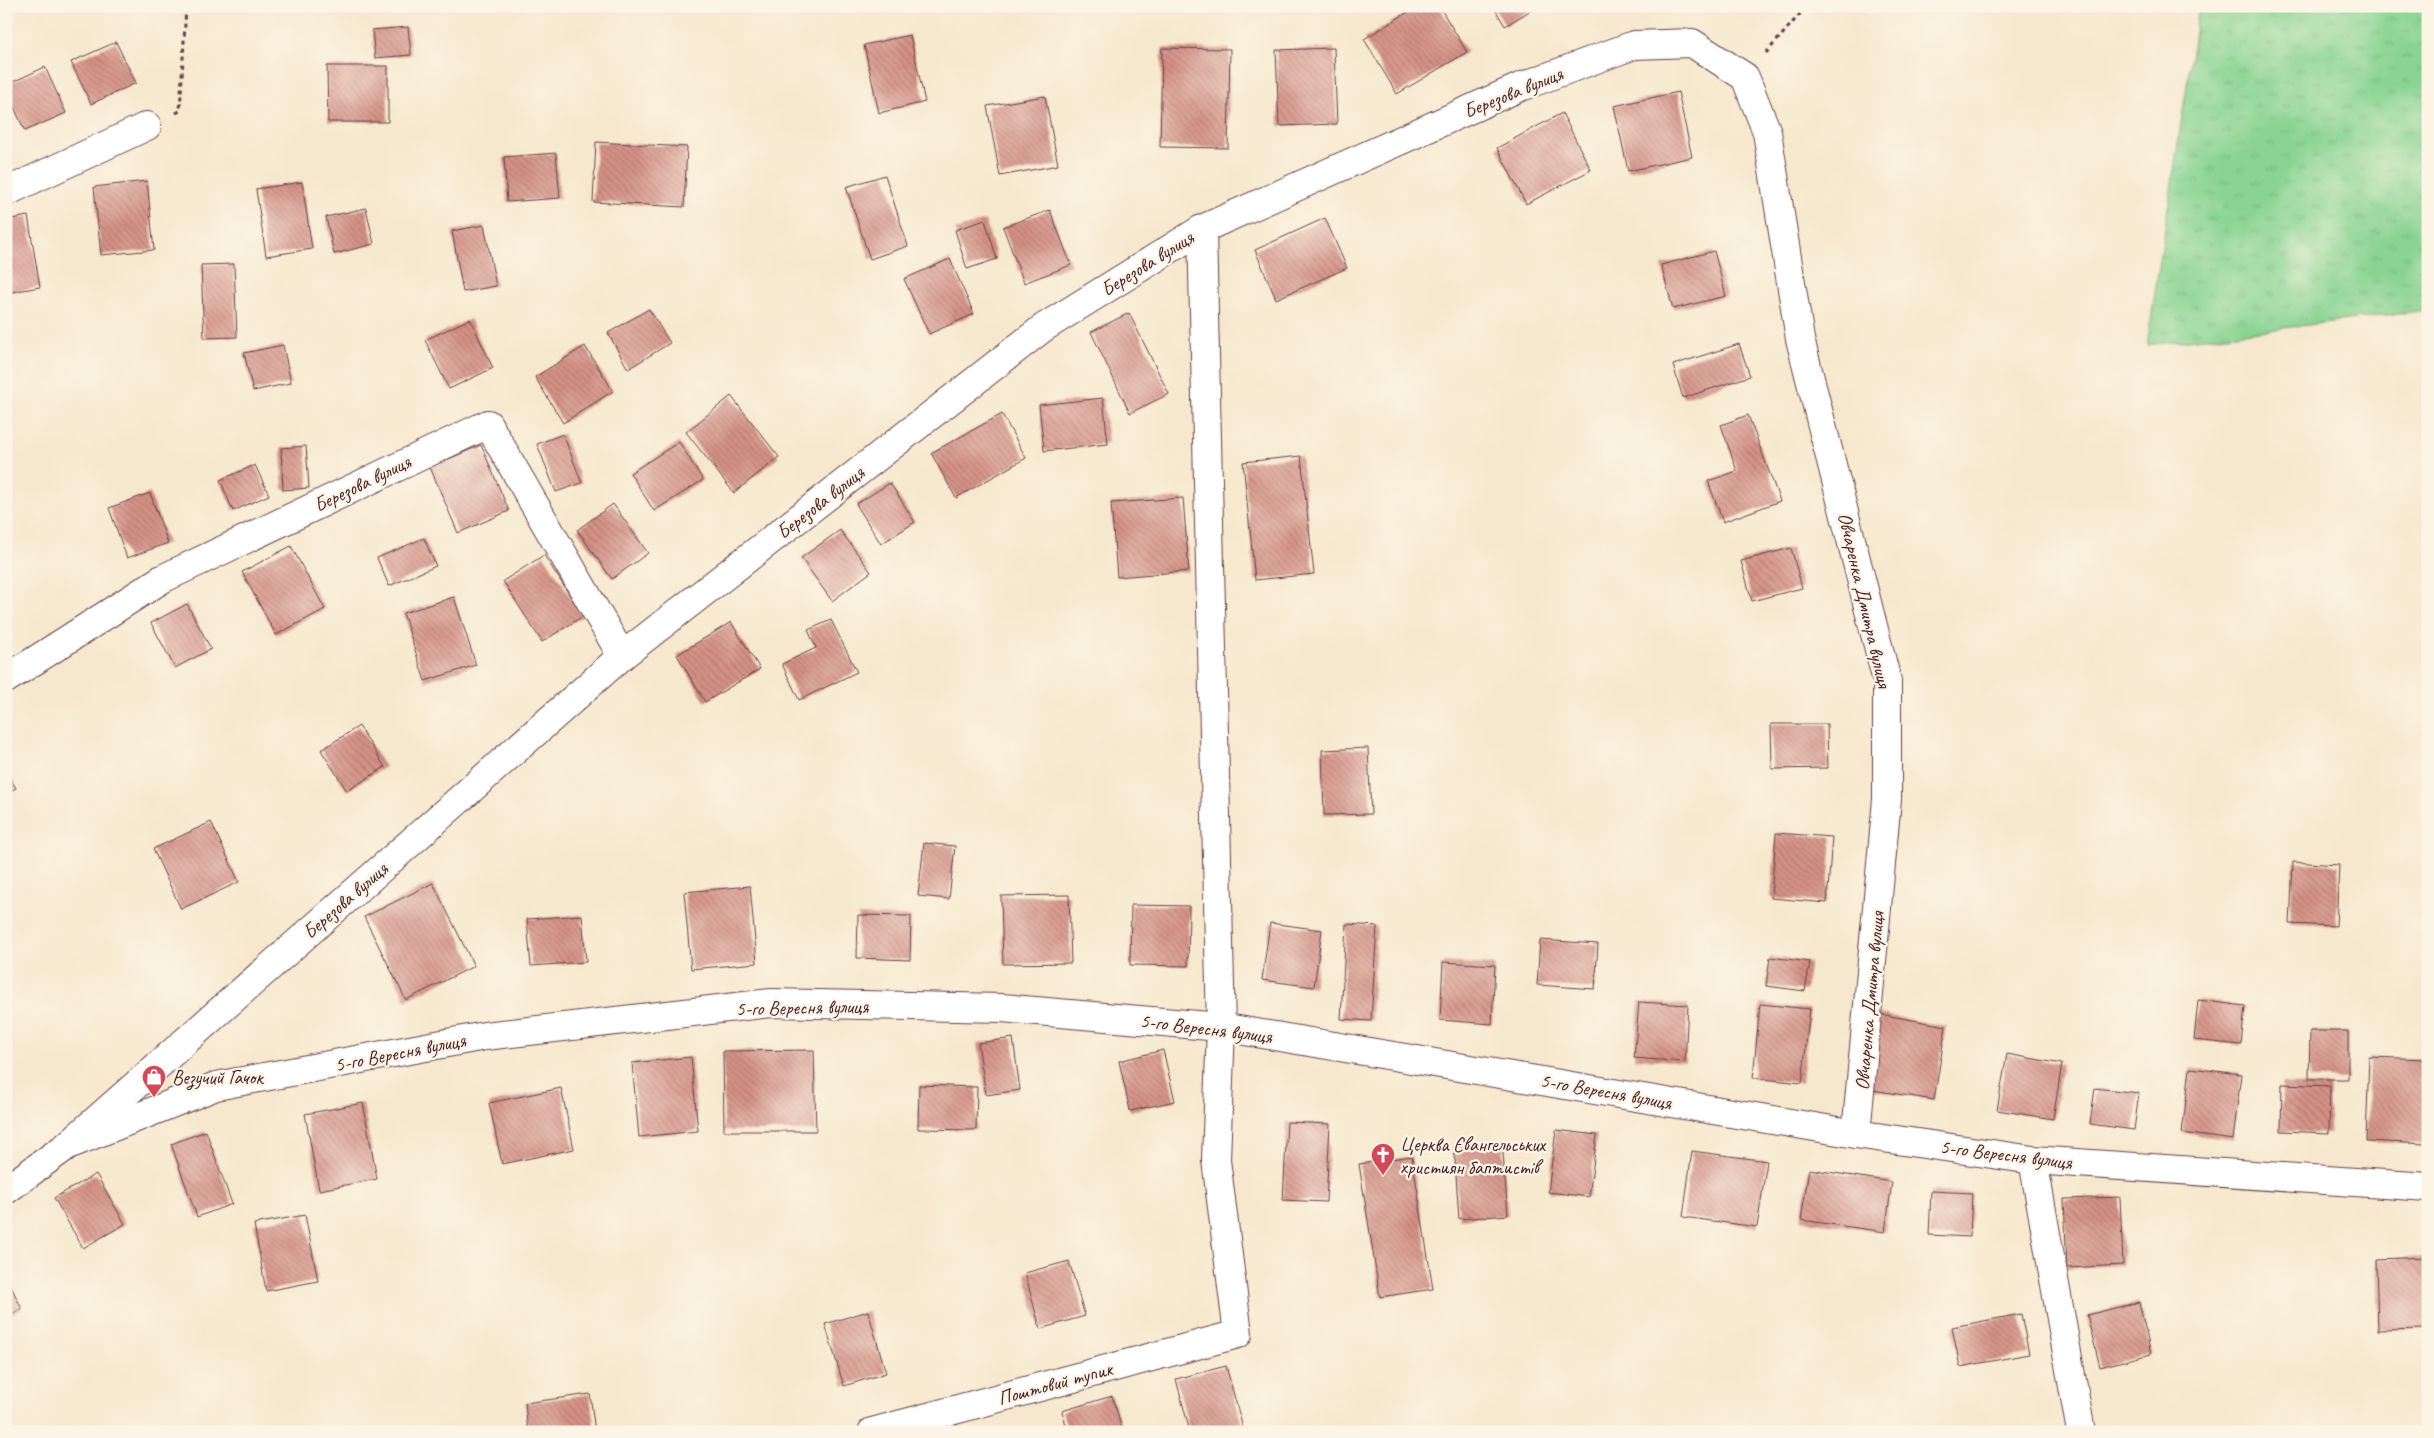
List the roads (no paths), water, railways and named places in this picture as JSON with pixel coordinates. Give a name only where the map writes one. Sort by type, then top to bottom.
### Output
[{"type":"street","name":"Березова вулиця","points":[[68,1144],[622,656],[1043,328],[1202,229],[1520,87],[1634,45],[1692,43],[1745,77]]},
{"type":"street","name":"Овчаренка Дмитра вулиця","points":[[1745,77],[1767,132],[1800,339],[1887,681],[1887,799],[1856,1134]]},
{"type":"street","points":[[6,192],[147,126]]},
{"type":"street","points":[[1202,229],[1221,1027]]},
{"type":"street","name":"Березова вулиця","points":[[6,679],[162,579],[488,424],[622,656]]},
{"type":"street","name":"5-го Вересня вулиця","points":[[6,1190],[68,1144],[216,1086],[485,1036],[772,1003],[1002,1008],[1221,1027],[1856,1134],[2033,1160],[2428,1187]]},
{"type":"street","name":"Поштовий тупик","points":[[872,1432],[1238,1334],[1216,1160],[1221,1027]]},
{"type":"street","points":[[2033,1160],[2081,1432]]},
{"type":"place","name":"Везучий Гачок","points":[[154,1098]]},
{"type":"place","name":"Церква Євангельських християн баптистів","points":[[1383,1176]]}]
